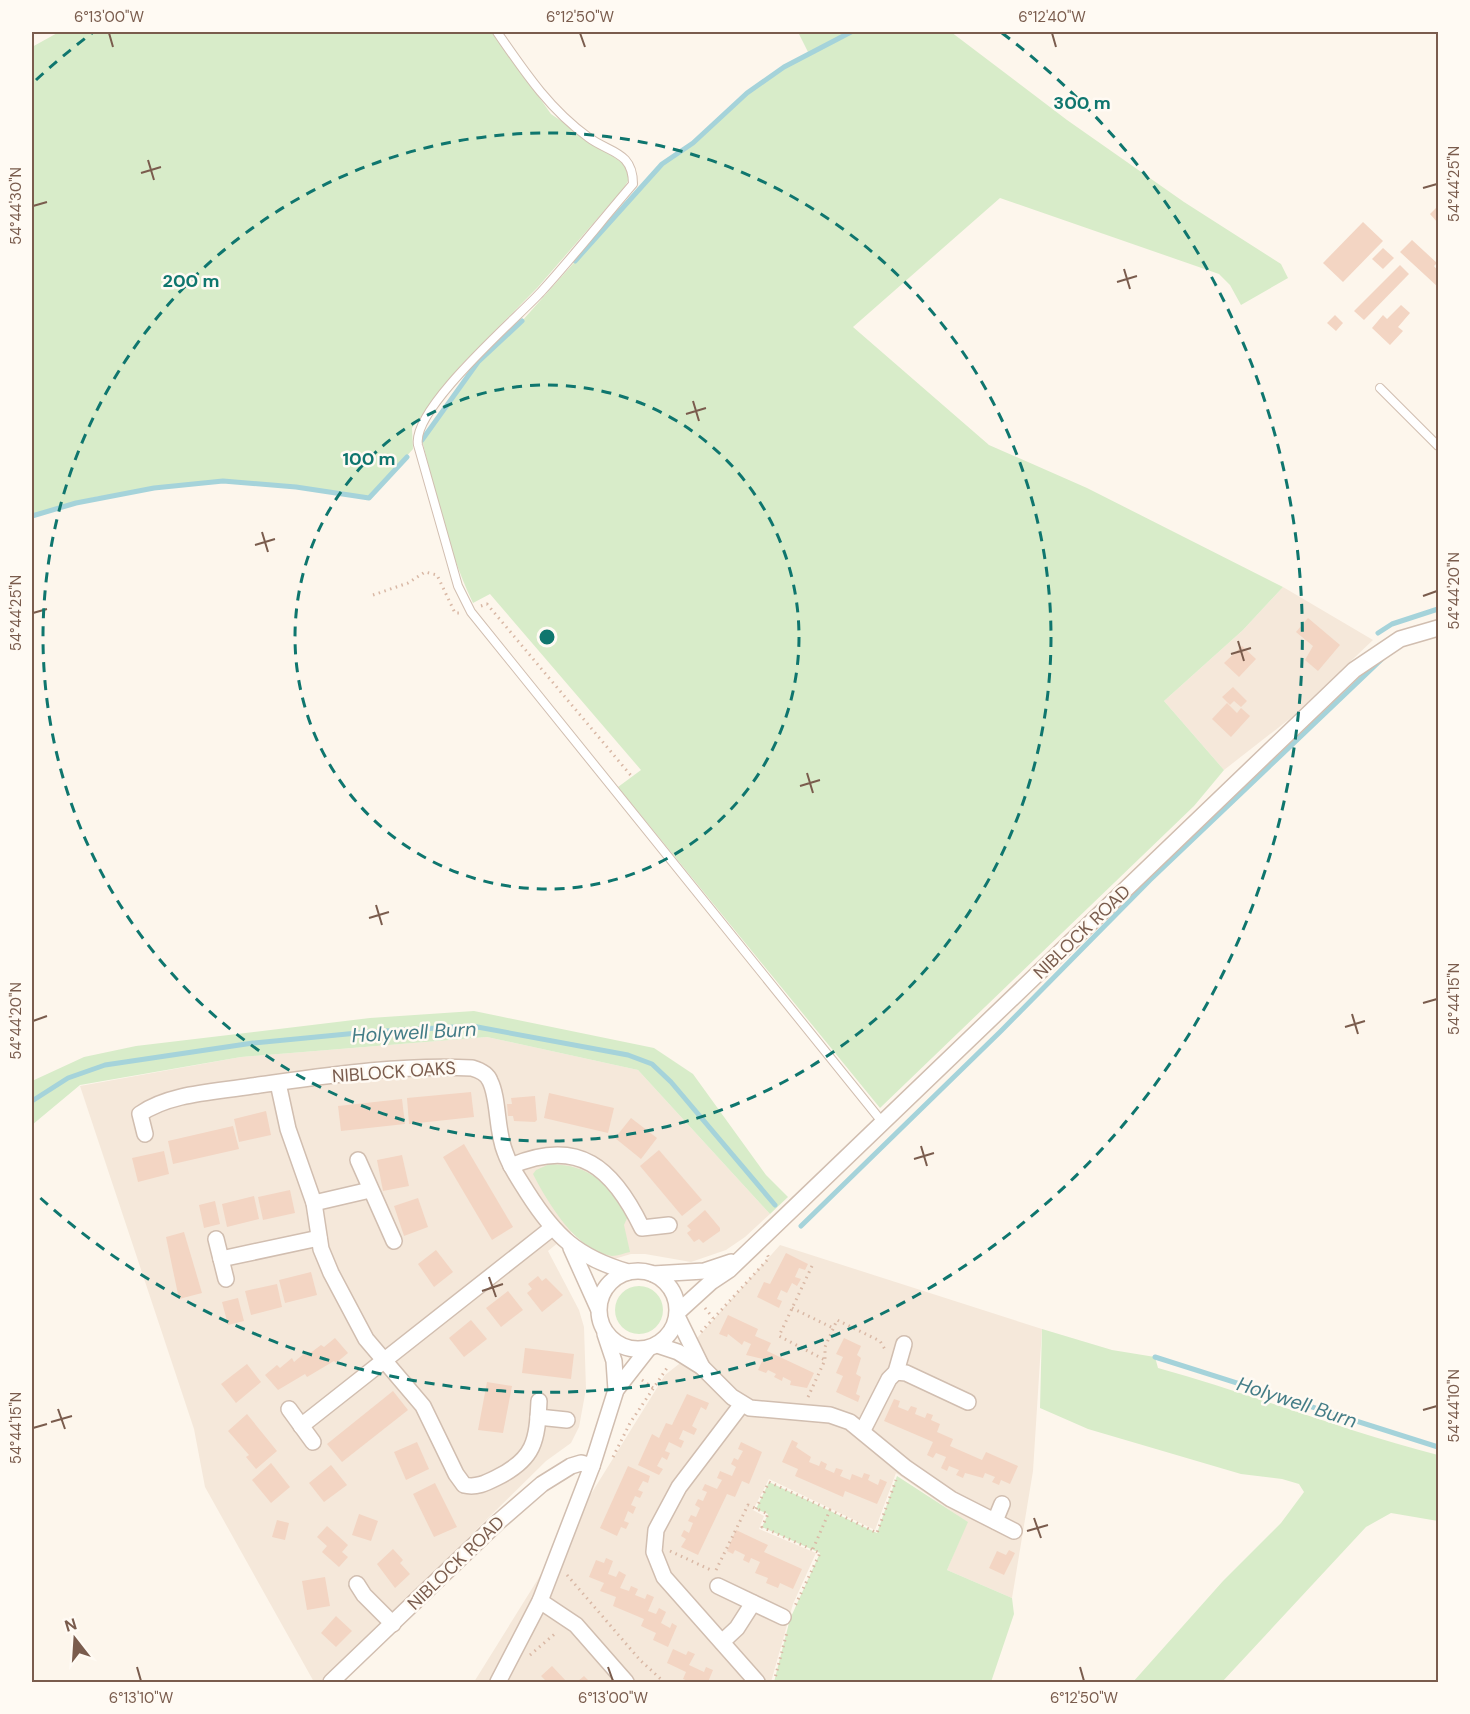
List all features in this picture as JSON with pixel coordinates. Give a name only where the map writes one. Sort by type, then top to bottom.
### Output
[{"type":"street","name":"NIBLOCK ROAD","points":[[677,1314],[760,1241],[1354,670],[1400,639],[1438,628]]},
{"type":"street","name":"NIBLOCK OAKS","points":[[145,1134],[140,1114],[152,1107],[205,1093],[371,1071],[472,1068],[480,1071],[490,1080],[500,1139],[511,1166],[552,1228],[571,1248],[604,1265],[628,1272]]},
{"type":"street","points":[[278,1083],[288,1129],[314,1203],[319,1238],[331,1274],[355,1320],[384,1360],[423,1406],[456,1474],[464,1485],[477,1486],[488,1482],[525,1460],[534,1443],[540,1401]]},
{"type":"street","points":[[511,1166],[550,1154],[581,1158],[614,1180],[642,1228],[669,1225]]},
{"type":"street","points":[[358,1160],[394,1241]]},
{"type":"street","points":[[314,1203],[370,1190]]},
{"type":"street","points":[[301,1426],[552,1228]]},
{"type":"street","points":[[221,1259],[319,1238]]},
{"type":"street","points":[[216,1239],[226,1279]]},
{"type":"street","name":"NIBLOCK OAKS","points":[[571,1248],[598,1308]]},
{"type":"street","name":"NIBLOCK ROAD","points":[[653,1274],[704,1271],[740,1260]]},
{"type":"street","points":[[498,1683],[540,1601],[592,1466],[616,1390],[614,1362],[598,1308],[607,1285],[628,1272],[653,1274],[664,1280],[672,1290],[677,1314],[702,1367]]},
{"type":"street","points":[[616,1390],[653,1347],[672,1331],[677,1314]]},
{"type":"street","points":[[605,1332],[613,1341],[624,1347],[653,1347],[678,1352],[702,1367],[742,1404],[759,1410],[830,1415],[863,1430],[901,1464],[951,1499],[1014,1530]]},
{"type":"street","points":[[863,1430],[889,1379],[896,1372],[904,1344]]},
{"type":"street","points":[[896,1372],[906,1372],[968,1402]]},
{"type":"street","points":[[742,1404],[678,1487],[653,1543],[656,1561],[664,1577],[757,1683]]},
{"type":"street","points":[[289,1409],[313,1442]]},
{"type":"street","points":[[538,1417],[567,1420]]},
{"type":"street","name":"NIBLOCK ROAD","points":[[331,1683],[497,1523],[542,1484],[571,1466],[581,1463],[592,1466]]},
{"type":"street","points":[[995,1521],[1002,1504]]},
{"type":"street","points":[[717,1579],[753,1603],[788,1619]]},
{"type":"street","points":[[357,1584],[364,1595],[393,1624]]},
{"type":"street","points":[[540,1601],[570,1620],[626,1683]]},
{"type":"street","points":[[722,1642],[737,1628],[753,1603]]},
{"type":"lane","points":[[497,32],[531,81],[561,116],[591,139],[622,155],[633,174],[633,184],[541,292],[471,359],[417,430],[418,445],[458,586],[471,612],[883,1123]]},
{"type":"lane","points":[[1380,388],[1438,446]]},
{"type":"path","points":[[373,595],[408,583],[425,572],[437,575],[455,614],[471,612],[487,604],[633,778]]},
{"type":"path","points":[[689,1339],[700,1333],[769,1258],[760,1241]]},
{"type":"path","points":[[812,1266],[779,1336],[825,1360]]},
{"type":"path","points":[[792,1308],[833,1328]]},
{"type":"path","points":[[805,1413],[807,1399],[825,1360],[825,1347],[837,1320],[880,1341],[896,1372]]},
{"type":"path","points":[[611,1461],[630,1424],[678,1352]]},
{"type":"path","points":[[756,1509],[769,1482],[877,1533],[901,1464]]},
{"type":"path","points":[[653,1543],[717,1579],[748,1505],[768,1514],[762,1527],[820,1553],[788,1619],[774,1683]]},
{"type":"path","points":[[813,1549],[830,1510]]},
{"type":"path","points":[[563,1584],[570,1565]]},
{"type":"path","points":[[567,1575],[640,1660],[664,1683]]},
{"type":"path","points":[[528,1658],[570,1620]]},
{"type":"shaded area","points":[[1283,587],[1373,640],[1292,717],[1224,770],[1164,701],[1243,630]]},
{"type":"shaded area","points":[[487,1037],[638,1070],[770,1214],[745,1237],[726,1250],[691,1262],[645,1254],[631,1254],[614,1259],[596,1251],[571,1232],[548,1251],[579,1310],[584,1327],[586,1389],[579,1427],[571,1443],[546,1461],[322,1682],[314,1682],[205,1487],[194,1429],[80,1086],[241,1057]]},
{"type":"shaded area","points":[[780,1245],[1042,1329],[1033,1471],[1012,1598],[947,1570],[967,1522],[896,1473],[875,1530],[769,1479],[753,1510],[764,1516],[759,1529],[816,1553],[793,1604],[771,1682],[474,1682],[665,1375],[679,1364],[697,1338]]},
{"type":"green space","points":[[59,32],[493,32],[551,114],[624,164],[630,178],[538,287],[461,365],[412,428],[413,449],[369,498],[320,489],[214,480],[95,497],[32,516],[32,47]]},
{"type":"green space","points":[[798,32],[951,32],[1067,120],[1184,202],[1281,264],[1288,278],[1241,305],[1230,285],[1219,274],[1000,198],[853,327],[989,445],[1087,488],[1283,587],[1243,630],[1164,701],[1224,770],[1194,806],[880,1108],[618,787],[641,770],[490,594],[473,603],[456,563],[422,440],[478,362],[522,321],[662,164],[693,143],[747,93],[784,67],[809,54]]},
{"type":"green space","points":[[474,1011],[654,1048],[693,1074],[766,1175],[788,1197],[770,1214],[638,1070],[487,1037],[241,1057],[80,1085],[32,1125],[32,1081],[84,1057],[136,1046],[370,1018]]},
{"type":"green space","points":[[550,1164],[564,1165],[587,1172],[605,1185],[628,1216],[624,1225],[630,1252],[612,1256],[599,1252],[575,1236],[555,1211],[533,1174],[536,1170]]},
{"type":"green space","points":[[634,1286],[644,1286],[656,1293],[663,1305],[663,1315],[656,1327],[644,1334],[634,1334],[619,1323],[615,1315],[615,1305],[626,1290]]},
{"type":"green space","points":[[1042,1329],[1112,1350],[1155,1357],[1158,1368],[1438,1455],[1438,1521],[1391,1513],[1366,1527],[1222,1682],[1133,1682],[1223,1581],[1281,1523],[1304,1492],[1299,1484],[1282,1479],[1241,1474],[1088,1429],[1040,1408]]},
{"type":"green space","points":[[897,1476],[968,1522],[947,1570],[1012,1598],[1014,1614],[991,1682],[774,1682],[790,1619],[820,1553],[762,1527],[768,1514],[756,1509],[769,1482],[877,1533]]},
{"type":"building","points":[[1438,206],[1438,223],[1430,214]]},
{"type":"building","points":[[1363,222],[1383,241],[1343,282],[1323,263]]},
{"type":"building","points":[[1412,240],[1437,263],[1434,266],[1438,271],[1438,287],[1400,252]]},
{"type":"building","points":[[1383,248],[1394,258],[1383,269],[1372,259]]},
{"type":"building","points":[[1400,265],[1409,274],[1364,320],[1354,311]]},
{"type":"building","points":[[1401,305],[1410,313],[1398,327],[1403,331],[1390,345],[1372,328],[1383,315],[1387,319]]},
{"type":"building","points":[[1335,315],[1343,323],[1336,331],[1327,323]]},
{"type":"building","points":[[1308,618],[1340,645],[1318,671],[1305,660],[1313,646],[1296,632]]},
{"type":"building","points":[[1242,646],[1256,659],[1239,677],[1224,663]]},
{"type":"building","points":[[1233,687],[1247,701],[1241,707],[1234,701],[1230,705],[1222,697]]},
{"type":"building","points":[[1227,703],[1237,713],[1241,708],[1250,716],[1231,737],[1212,719]]},
{"type":"building","points":[[471,1092],[474,1117],[409,1124],[407,1098]]},
{"type":"building","points":[[549,1093],[614,1108],[608,1133],[544,1118]]},
{"type":"building","points":[[535,1096],[537,1120],[535,1122],[514,1121],[513,1116],[508,1116],[507,1104],[512,1104],[511,1098]]},
{"type":"building","points":[[402,1099],[405,1124],[341,1131],[338,1106]]},
{"type":"building","points":[[266,1111],[271,1135],[239,1142],[234,1119]]},
{"type":"building","points":[[631,1118],[657,1138],[641,1159],[615,1138]]},
{"type":"building","points":[[233,1126],[239,1149],[173,1164],[168,1141]]},
{"type":"building","points":[[464,1144],[513,1227],[492,1240],[443,1157]]},
{"type":"building","points":[[659,1150],[702,1200],[682,1216],[640,1166]]},
{"type":"building","points":[[164,1151],[169,1174],[138,1182],[132,1158]]},
{"type":"building","points":[[402,1155],[409,1186],[383,1191],[377,1160]]},
{"type":"building","points":[[290,1190],[295,1213],[263,1220],[258,1197]]},
{"type":"building","points":[[254,1196],[259,1219],[227,1227],[222,1204]]},
{"type":"building","points":[[418,1198],[428,1227],[404,1236],[394,1206]]},
{"type":"building","points":[[215,1201],[220,1224],[204,1228],[199,1205]]},
{"type":"building","points":[[705,1210],[720,1231],[703,1243],[699,1239],[694,1242],[687,1233],[691,1230],[687,1226]]},
{"type":"building","points":[[184,1232],[202,1293],[179,1299],[166,1237]]},
{"type":"building","points":[[436,1250],[453,1272],[434,1287],[418,1264]]},
{"type":"building","points":[[786,1253],[808,1264],[805,1270],[799,1268],[795,1277],[801,1279],[797,1286],[792,1283],[787,1293],[781,1290],[777,1299],[782,1301],[779,1308],[757,1297],[764,1282],[770,1284]]},
{"type":"building","points":[[311,1272],[317,1295],[285,1303],[279,1280]]},
{"type":"building","points":[[538,1276],[542,1281],[546,1278],[563,1295],[542,1312],[527,1293],[532,1289],[528,1284]]},
{"type":"building","points":[[277,1284],[282,1307],[251,1315],[245,1291]]},
{"type":"building","points":[[508,1291],[523,1310],[501,1327],[486,1308]]},
{"type":"building","points":[[238,1298],[244,1321],[228,1325],[222,1302]]},
{"type":"building","points":[[728,1315],[758,1329],[755,1336],[771,1343],[767,1351],[814,1373],[807,1388],[790,1385],[791,1381],[783,1377],[782,1381],[768,1370],[766,1373],[758,1370],[763,1359],[746,1355],[751,1344],[744,1341],[742,1345],[728,1334],[727,1337],[719,1334]]},
{"type":"building","points":[[471,1320],[487,1339],[464,1357],[449,1338]]},
{"type":"building","points":[[335,1338],[348,1353],[336,1363],[334,1361],[307,1377],[305,1374],[278,1390],[265,1375],[277,1365],[280,1368],[292,1358],[294,1362],[306,1352],[309,1354],[321,1345],[324,1347]]},
{"type":"building","points":[[844,1338],[861,1346],[857,1355],[861,1358],[856,1374],[861,1377],[856,1394],[860,1396],[858,1402],[836,1392],[843,1376],[836,1373],[843,1357],[836,1354]]},
{"type":"building","points":[[525,1348],[574,1354],[571,1379],[522,1373]]},
{"type":"building","points":[[247,1364],[261,1382],[236,1403],[221,1384]]},
{"type":"building","points":[[487,1382],[512,1386],[503,1433],[478,1430]]},
{"type":"building","points":[[393,1391],[408,1410],[342,1462],[327,1444]]},
{"type":"building","points":[[687,1394],[709,1403],[706,1410],[701,1407],[692,1426],[697,1429],[694,1435],[683,1430],[679,1439],[684,1441],[681,1448],[669,1442],[665,1451],[670,1453],[667,1460],[662,1457],[657,1466],[663,1469],[659,1475],[638,1465],[652,1434],[659,1438],[666,1423],[672,1425]]},
{"type":"building","points":[[894,1399],[900,1401],[898,1407],[908,1411],[911,1406],[917,1408],[915,1414],[925,1418],[927,1413],[933,1415],[931,1420],[940,1424],[937,1432],[953,1439],[950,1446],[982,1460],[986,1452],[1018,1466],[1010,1484],[1001,1480],[999,1485],[992,1482],[995,1477],[985,1473],[983,1478],[965,1473],[963,1478],[956,1475],[959,1470],[949,1466],[947,1471],[941,1468],[946,1457],[936,1453],[933,1458],[927,1455],[933,1442],[884,1421]]},
{"type":"building","points":[[247,1414],[277,1451],[256,1469],[246,1457],[249,1455],[228,1431]]},
{"type":"building","points":[[792,1440],[798,1443],[796,1447],[811,1457],[809,1462],[819,1466],[821,1461],[827,1464],[825,1469],[834,1473],[836,1468],[843,1470],[840,1476],[850,1480],[852,1474],[862,1478],[864,1473],[870,1475],[868,1480],[878,1485],[880,1479],[887,1482],[877,1504],[845,1491],[843,1497],[795,1476],[798,1469],[782,1462]]},
{"type":"building","points":[[417,1442],[429,1469],[406,1480],[394,1452]]},
{"type":"building","points":[[741,1442],[762,1452],[749,1484],[742,1481],[735,1497],[727,1494],[698,1555],[681,1547],[686,1539],[681,1536],[684,1530],[689,1533],[693,1523],[688,1521],[691,1515],[696,1517],[700,1508],[695,1505],[698,1499],[703,1501],[707,1492],[702,1490],[705,1484],[717,1489],[722,1480],[717,1478],[720,1471],[732,1476],[736,1467],[731,1464],[734,1458],[738,1460],[743,1451],[738,1449]]},
{"type":"building","points":[[271,1463],[290,1487],[271,1503],[252,1480]]},
{"type":"building","points":[[331,1465],[347,1485],[324,1502],[309,1483]]},
{"type":"building","points":[[628,1466],[650,1476],[648,1483],[643,1481],[638,1490],[643,1492],[640,1498],[635,1496],[631,1505],[636,1507],[633,1514],[628,1511],[624,1521],[629,1523],[626,1529],[621,1527],[617,1536],[600,1528]]},
{"type":"building","points":[[435,1483],[457,1527],[434,1537],[413,1494]]},
{"type":"building","points":[[359,1514],[378,1521],[371,1541],[352,1535]]},
{"type":"building","points":[[277,1520],[289,1523],[285,1540],[272,1537]]},
{"type":"building","points":[[327,1526],[348,1545],[342,1552],[348,1557],[339,1567],[322,1552],[327,1546],[317,1537]]},
{"type":"building","points":[[736,1530],[768,1545],[764,1552],[802,1569],[793,1589],[780,1583],[778,1588],[766,1583],[768,1578],[755,1573],[760,1562],[751,1558],[749,1563],[743,1560],[745,1555],[735,1550],[733,1554],[727,1551]]},
{"type":"building","points":[[393,1549],[403,1560],[400,1563],[410,1574],[395,1588],[377,1564]]},
{"type":"building","points":[[1009,1550],[1015,1553],[1004,1575],[989,1568],[997,1551],[1006,1555]]},
{"type":"building","points":[[606,1558],[613,1561],[608,1574],[616,1577],[619,1571],[626,1575],[620,1588],[629,1591],[631,1586],[638,1589],[635,1595],[645,1599],[647,1594],[654,1597],[648,1611],[656,1614],[659,1608],[666,1612],[661,1623],[670,1628],[672,1623],[677,1626],[668,1647],[653,1640],[656,1633],[641,1626],[644,1619],[613,1606],[616,1597],[600,1591],[604,1583],[589,1577],[596,1560],[604,1563]]},
{"type":"building","points":[[325,1577],[330,1606],[307,1610],[302,1581]]},
{"type":"building","points":[[336,1616],[352,1631],[336,1647],[321,1633]]},
{"type":"building","points":[[673,1649],[686,1655],[688,1651],[695,1654],[689,1665],[704,1672],[706,1667],[713,1670],[708,1682],[690,1682],[683,1679],[686,1672],[667,1663]]},
{"type":"building","points":[[552,1666],[567,1682],[544,1682],[546,1681],[541,1676]]},
{"type":"building","points":[[584,1676],[590,1682],[577,1682]]},
{"type":"waterway","points":[[575,261],[662,164],[693,143],[747,93],[784,67],[851,32]]},
{"type":"waterway","points":[[422,440],[478,362],[522,321]]},
{"type":"waterway","points":[[32,516],[76,503],[154,488],[223,481],[296,487],[369,498],[407,457]]},
{"type":"waterway","points":[[1378,633],[1392,624],[1438,609]]},
{"type":"waterway","points":[[801,1226],[1001,1031],[1150,880],[1383,658]]},
{"type":"waterway","name":"Holywell Burn","points":[[32,1101],[68,1078],[105,1065],[253,1043],[368,1032],[472,1026],[628,1055],[652,1064],[671,1082],[775,1205]]},
{"type":"waterway","name":"Holywell Burn","points":[[1155,1357],[1438,1447]]}]
